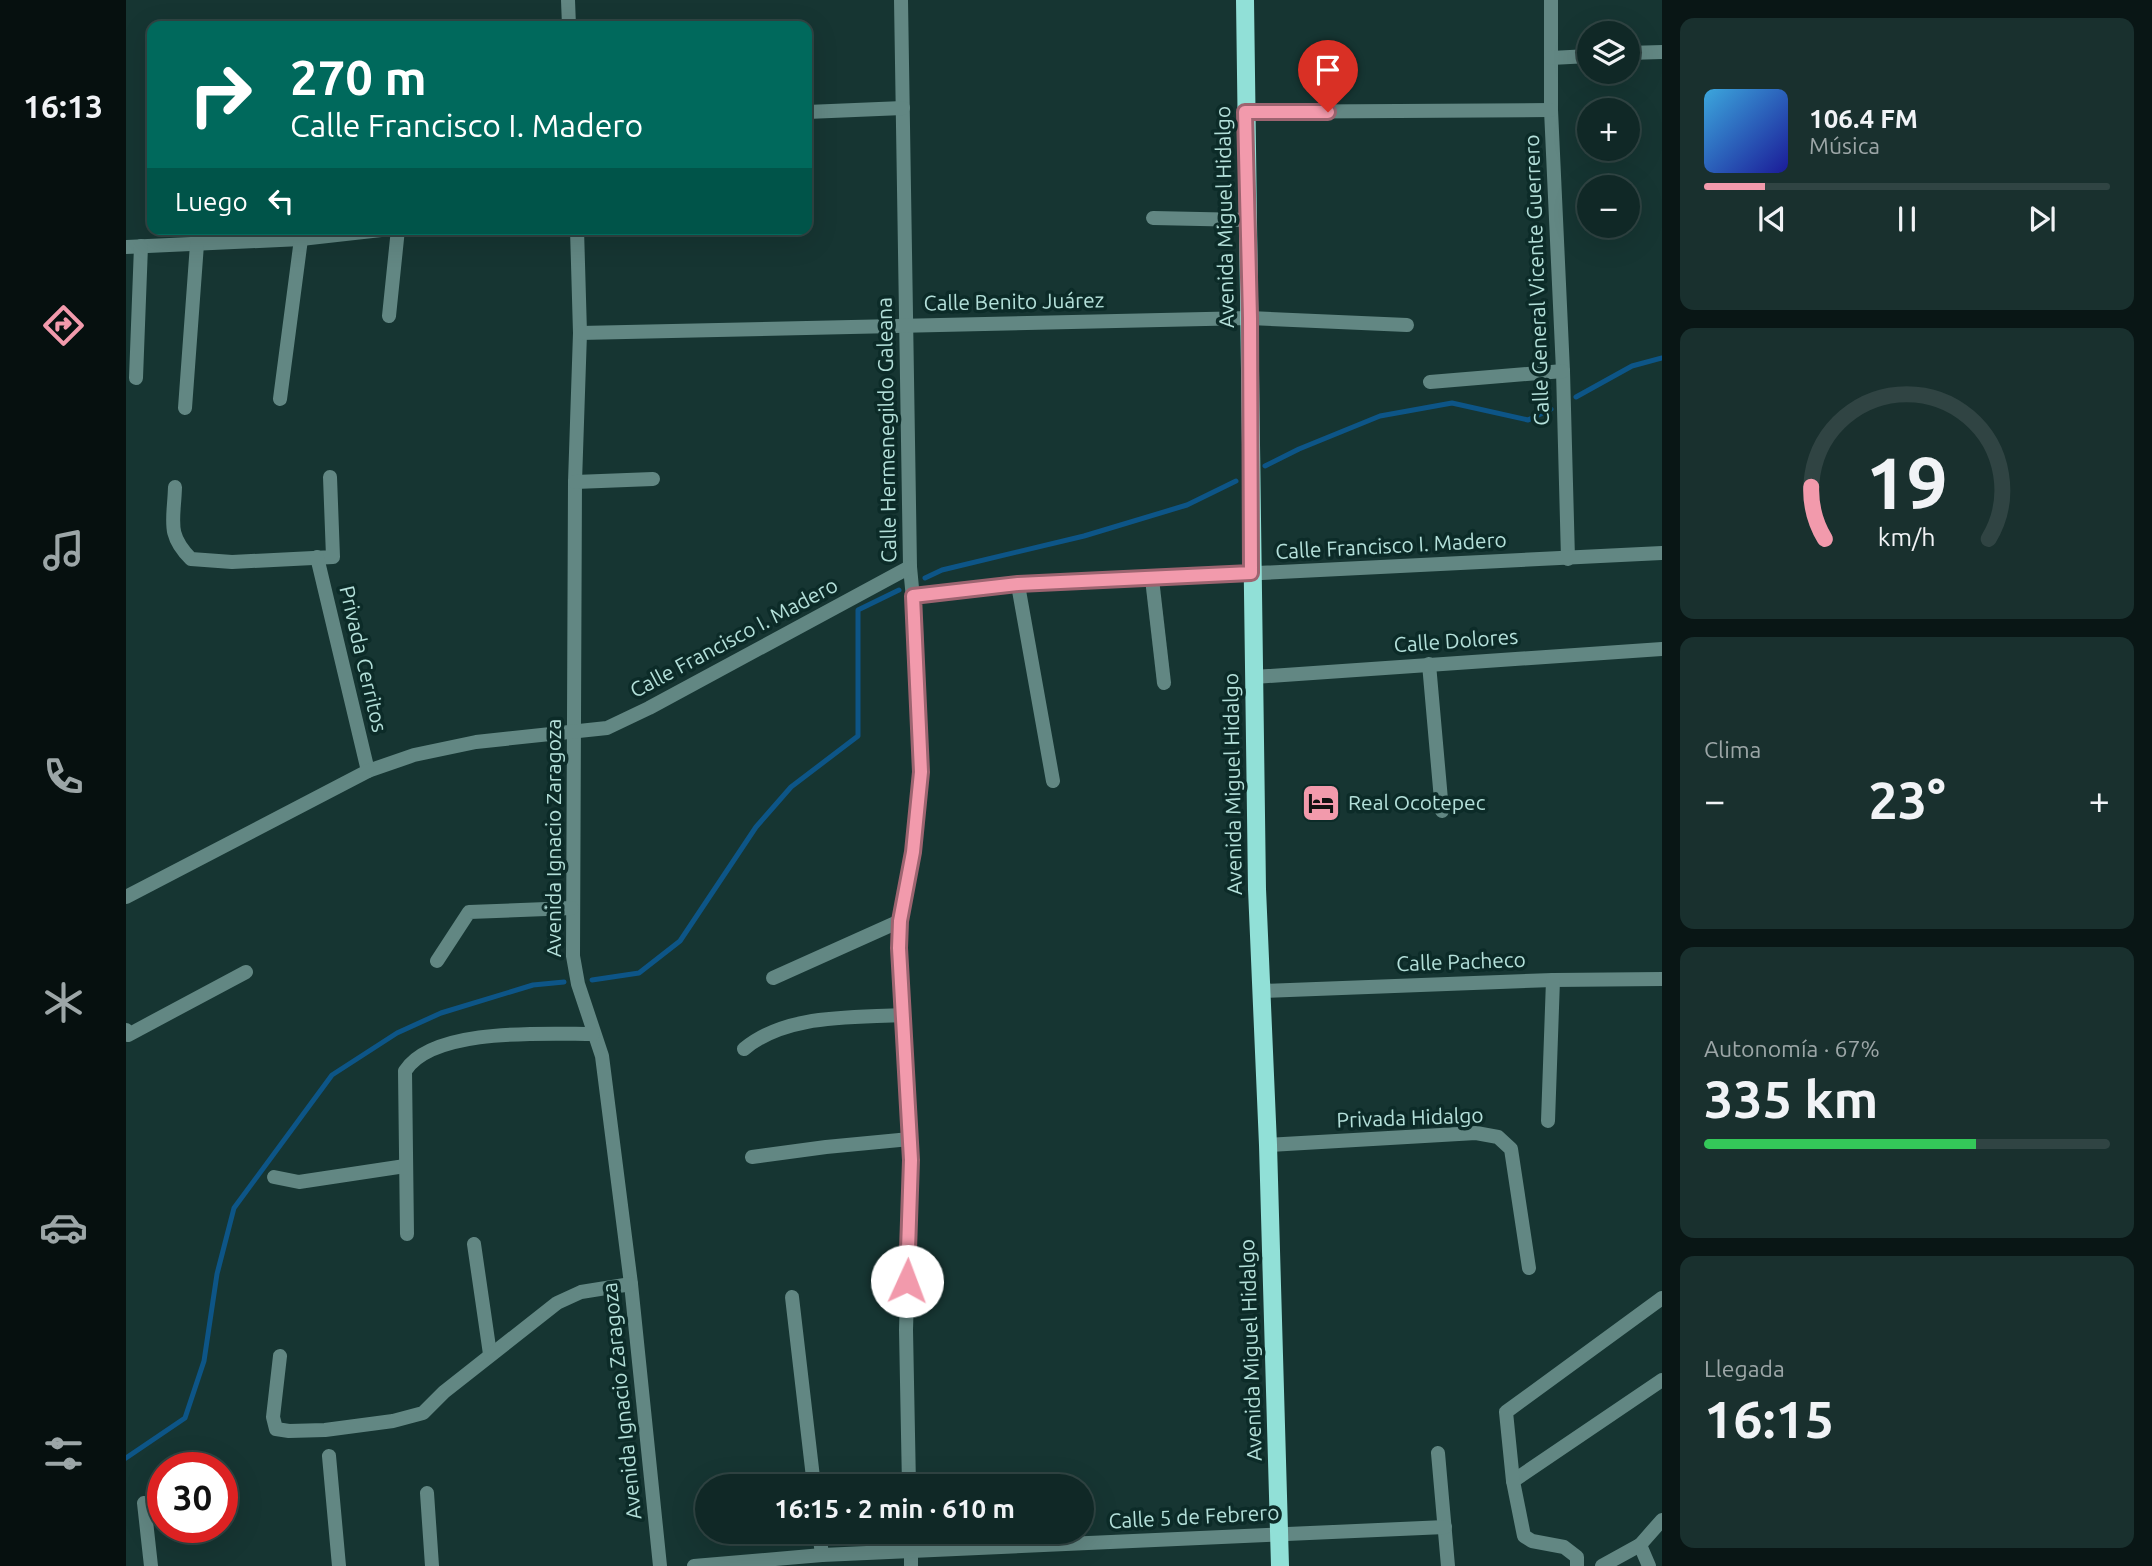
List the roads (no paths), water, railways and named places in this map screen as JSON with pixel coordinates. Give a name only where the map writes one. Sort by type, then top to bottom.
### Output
[{"type":"main road","name":"Avenida Miguel Hidalgo","points":[[1245,0],[1251,573],[1261,991],[1280,1566]]},
{"type":"street","points":[[568,0],[569,21]]},
{"type":"street","name":"Calle Hermenegildo Galeana","points":[[901,0],[910,567],[921,772],[913,852],[900,921],[902,1014],[911,1160],[906,1330],[909,1474]]},
{"type":"street","name":"Calle General Vicente Guerrero","points":[[1551,0],[1551,110],[1563,371],[1568,559]]},
{"type":"street","points":[[1640,53],[1662,52]]},
{"type":"street","points":[[1551,58],[1577,57]]},
{"type":"street","points":[[812,112],[903,108]]},
{"type":"street","points":[[1245,112],[1551,110]]},
{"type":"street","points":[[1153,218],[1247,220]]},
{"type":"street","points":[[126,247],[190,239],[301,239],[337,235]]},
{"type":"street","points":[[389,316],[397,235]]},
{"type":"street","name":"Avenida Ignacio Zaragoza","points":[[577,235],[580,333],[575,482],[573,956],[578,984],[602,1056],[631,1283],[660,1566]]},
{"type":"street","points":[[185,408],[190,239]]},
{"type":"street","points":[[280,399],[301,239]]},
{"type":"street","points":[[136,378],[141,246]]},
{"type":"street","name":"Calle Benito Juárez","points":[[580,333],[1250,318],[1407,325]]},
{"type":"street","points":[[1430,382],[1563,371]]},
{"type":"street","points":[[175,487],[173,530],[177,545],[191,559],[232,562],[332,557],[330,477]]},
{"type":"street","points":[[575,482],[653,479]]},
{"type":"street","name":"Calle Francisco I. Madero","points":[[913,596],[1018,584],[1662,553]]},
{"type":"street","name":"Privada Cerritos","points":[[317,557],[368,771]]},
{"type":"street","name":"Calle Francisco I. Madero","points":[[126,897],[368,771],[414,755],[476,742],[607,728],[910,567]]},
{"type":"street","points":[[1152,579],[1164,684]]},
{"type":"street","points":[[1018,584],[1053,782]]},
{"type":"street","name":"Calle Dolores","points":[[1254,677],[1662,649]]},
{"type":"street","points":[[1429,664],[1442,811]]},
{"type":"street","points":[[438,961],[469,912],[572,908]]},
{"type":"street","points":[[773,978],[900,921]]},
{"type":"street","points":[[127,1033],[246,972]]},
{"type":"street","name":"Calle Pacheco","points":[[1261,991],[1553,980],[1662,979]]},
{"type":"street","points":[[1548,1121],[1553,980]]},
{"type":"street","points":[[744,1049],[764,1034],[807,1023],[902,1014]]},
{"type":"street","points":[[407,1234],[405,1072],[413,1060],[443,1045],[466,1038],[593,1034]]},
{"type":"street","name":"Privada Hidalgo","points":[[1268,1145],[1476,1133],[1498,1137],[1511,1149],[1529,1268]]},
{"type":"street","points":[[752,1157],[910,1139]]},
{"type":"street","points":[[274,1177],[299,1182],[405,1166]]},
{"type":"street","points":[[474,1244],[490,1354]]},
{"type":"street","points":[[280,1356],[274,1417],[276,1429],[325,1430],[393,1421],[423,1413],[490,1354],[557,1303],[581,1292],[631,1283]]},
{"type":"street","points":[[792,1297],[813,1474]]},
{"type":"street","points":[[1577,1566],[1577,1557],[1564,1547],[1532,1541],[1524,1536],[1513,1481],[1506,1412],[1662,1298]]},
{"type":"street","points":[[1513,1481],[1662,1380]]},
{"type":"street","points":[[1438,1453],[1448,1566]]},
{"type":"street","points":[[329,1456],[339,1566]]},
{"type":"street","points":[[427,1493],[432,1566]]},
{"type":"street","points":[[144,1503],[151,1566]]},
{"type":"street","points":[[1602,1566],[1640,1545],[1662,1520]]},
{"type":"street","name":"Calle 5 de Febrero","points":[[695,1566],[822,1555],[911,1559],[1279,1534],[1445,1527]]},
{"type":"street","points":[[821,1544],[822,1555]]},
{"type":"street","points":[[1640,1545],[1649,1566]]},
{"type":"waterway","points":[[1576,397],[1632,366],[1662,358]]},
{"type":"waterway","points":[[1265,466],[1380,416],[1452,403],[1528,420],[1551,409]]},
{"type":"waterway","points":[[925,578],[942,570],[1084,536],[1187,505],[1236,481]]},
{"type":"waterway","points":[[592,980],[639,973],[680,941],[756,827],[791,787],[858,736],[858,610],[899,590]]},
{"type":"waterway","points":[[126,1458],[185,1418],[204,1361],[217,1274],[234,1208],[332,1075],[397,1033],[441,1013],[533,985],[564,982]]},
{"type":"place","name":"Real Ocotepec","points":[[1321,803]]}]
